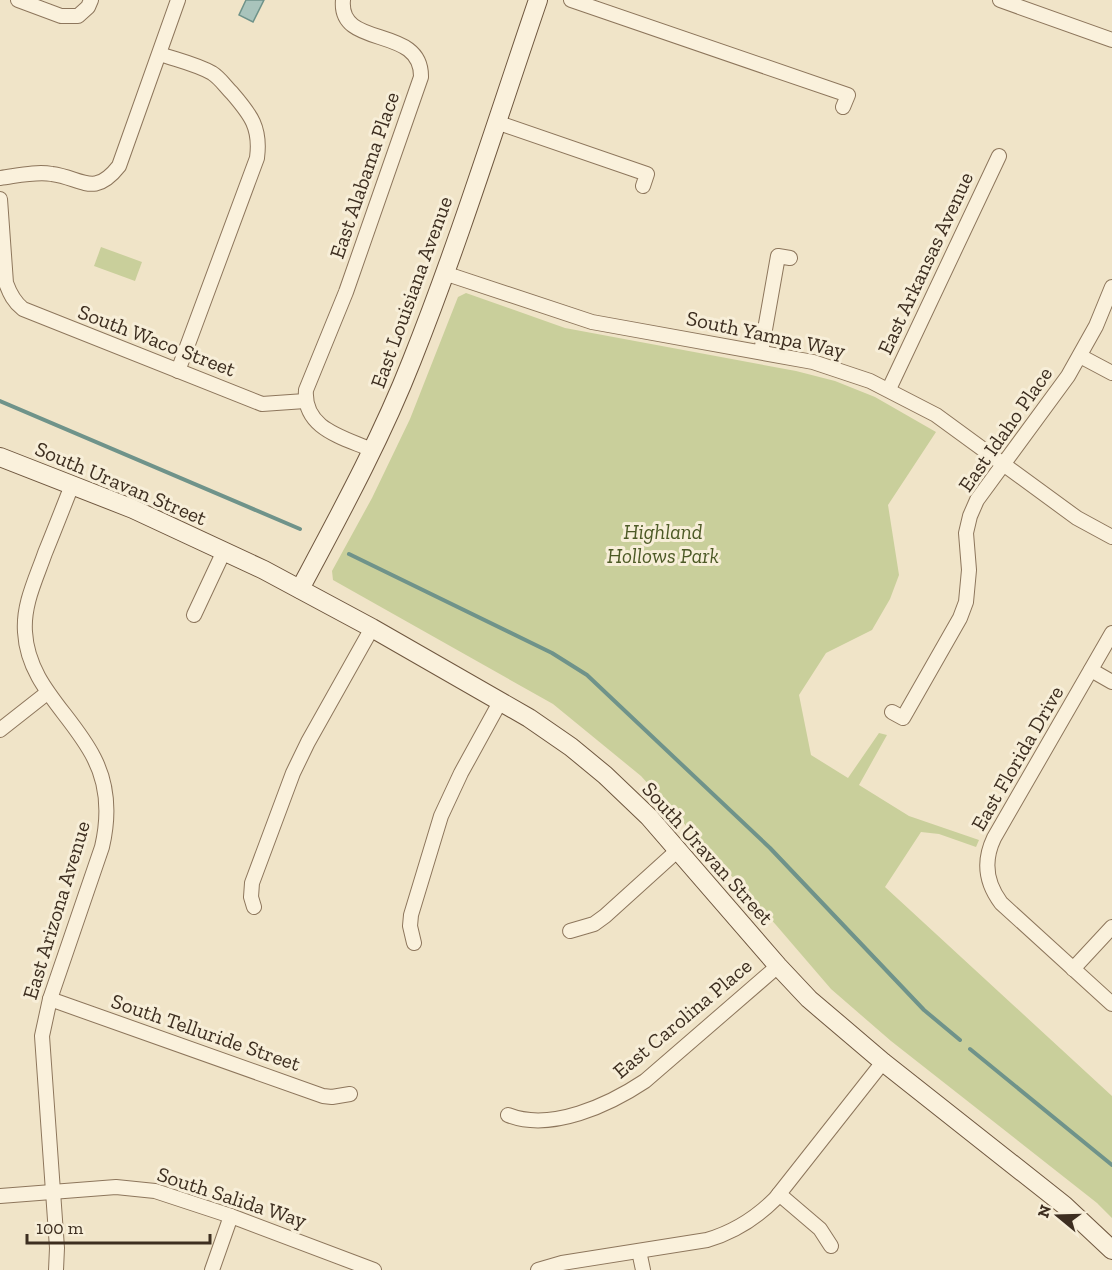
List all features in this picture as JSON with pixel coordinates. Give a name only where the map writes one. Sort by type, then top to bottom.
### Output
[{"type":"street","points":[[18,0],[61,16],[78,16],[88,7],[90,0]]},
{"type":"street","points":[[0,178],[50,173],[84,184],[104,181],[112,175],[119,166],[178,0]]},
{"type":"street","name":"East Alabama Place","points":[[305,401],[309,380],[346,292],[420,77],[421,67],[417,58],[405,46],[357,29],[350,23],[345,15],[343,0]]},
{"type":"street","name":"East Louisiana Avenue","points":[[300,589],[372,450],[412,360],[538,0]]},
{"type":"street","points":[[571,0],[848,95],[843,107]]},
{"type":"street","points":[[1000,0],[1112,40]]},
{"type":"street","points":[[160,54],[210,72],[219,78],[254,121],[259,146],[257,158],[178,371]]},
{"type":"street","points":[[496,122],[647,174],[643,186]]},
{"type":"street","name":"East Arkansas Avenue","points":[[889,389],[999,156]]},
{"type":"street","name":"South Waco Street","points":[[0,199],[3,284],[15,303],[30,314],[262,404],[305,401]]},
{"type":"street","points":[[761,352],[778,256],[790,258]]},
{"type":"street","name":"South Yampa Way","points":[[444,273],[592,322],[833,367],[889,389],[936,415],[1077,519],[1112,537]]},
{"type":"street","name":"East Idaho Place","points":[[892,712],[903,718],[960,618],[969,586],[966,540],[970,516],[982,493],[1055,395],[1080,356],[1096,326],[1112,287]]},
{"type":"street","points":[[1080,356],[1112,373]]},
{"type":"street","points":[[305,401],[308,411],[322,427],[372,450]]},
{"type":"street","name":"South Uravan Street","points":[[0,457],[133,510],[224,551],[372,628],[536,723],[585,758],[627,795],[809,999],[883,1062],[1064,1205],[1112,1250]]},
{"type":"street","name":"East Arizona Avenue","points":[[56,1270],[57,1248],[42,1051],[44,1025],[50,999],[102,847],[107,809],[102,777],[95,759],[85,742],[47,693],[31,664],[26,647],[25,614],[30,592],[72,485]]},
{"type":"street","name":"South Uravan Street","points":[[194,615],[224,551]]},
{"type":"street","points":[[254,908],[250,897],[252,883],[293,773],[372,628]]},
{"type":"street","name":"East Florida Drive","points":[[1112,633],[994,838],[987,869],[990,883],[1001,903],[1112,1004]]},
{"type":"street","points":[[1091,670],[1112,682]]},
{"type":"street","points":[[0,729],[47,693]]},
{"type":"street","points":[[414,943],[410,926],[411,915],[441,816],[461,773],[500,702]]},
{"type":"street","points":[[570,931],[594,924],[605,916],[678,850]]},
{"type":"street","points":[[1074,969],[1112,927]]},
{"type":"street","name":"East Carolina Place","points":[[508,1115],[532,1121],[549,1119],[596,1107],[621,1096],[645,1081],[778,966]]},
{"type":"street","name":"South Telluride Street","points":[[50,999],[323,1096],[350,1094]]},
{"type":"street","points":[[538,1270],[562,1263],[707,1240],[726,1234],[761,1214],[883,1062]]},
{"type":"street","name":"South Salida Way","points":[[0,1196],[132,1187],[155,1191],[231,1216],[374,1270]]},
{"type":"street","points":[[779,1194],[820,1229],[831,1246]]},
{"type":"street","points":[[212,1270],[231,1216]]},
{"type":"street","points":[[639,1251],[643,1270]]},
{"type":"green space","points":[[101,247],[142,262],[135,281],[94,266]]},
{"type":"green space","name":"Highland Hollows Park","points":[[466,293],[565,328],[796,371],[835,381],[875,397],[936,432],[888,505],[899,575],[890,599],[872,630],[826,653],[799,695],[811,755],[848,778],[879,733],[887,735],[859,785],[909,816],[979,840],[976,847],[939,834],[921,832],[885,887],[1112,1096],[1112,1218],[1097,1203],[891,1041],[831,989],[641,776],[553,704],[333,580],[332,571],[372,498],[410,419],[458,297]]},
{"type":"water","points":[[246,0],[264,0],[253,22],[239,15]]},
{"type":"waterway","points":[[0,401],[300,529]]},
{"type":"waterway","points":[[349,554],[552,653],[587,675],[770,848],[924,1010],[960,1040]]},
{"type":"waterway","points":[[970,1049],[1112,1165]]}]
